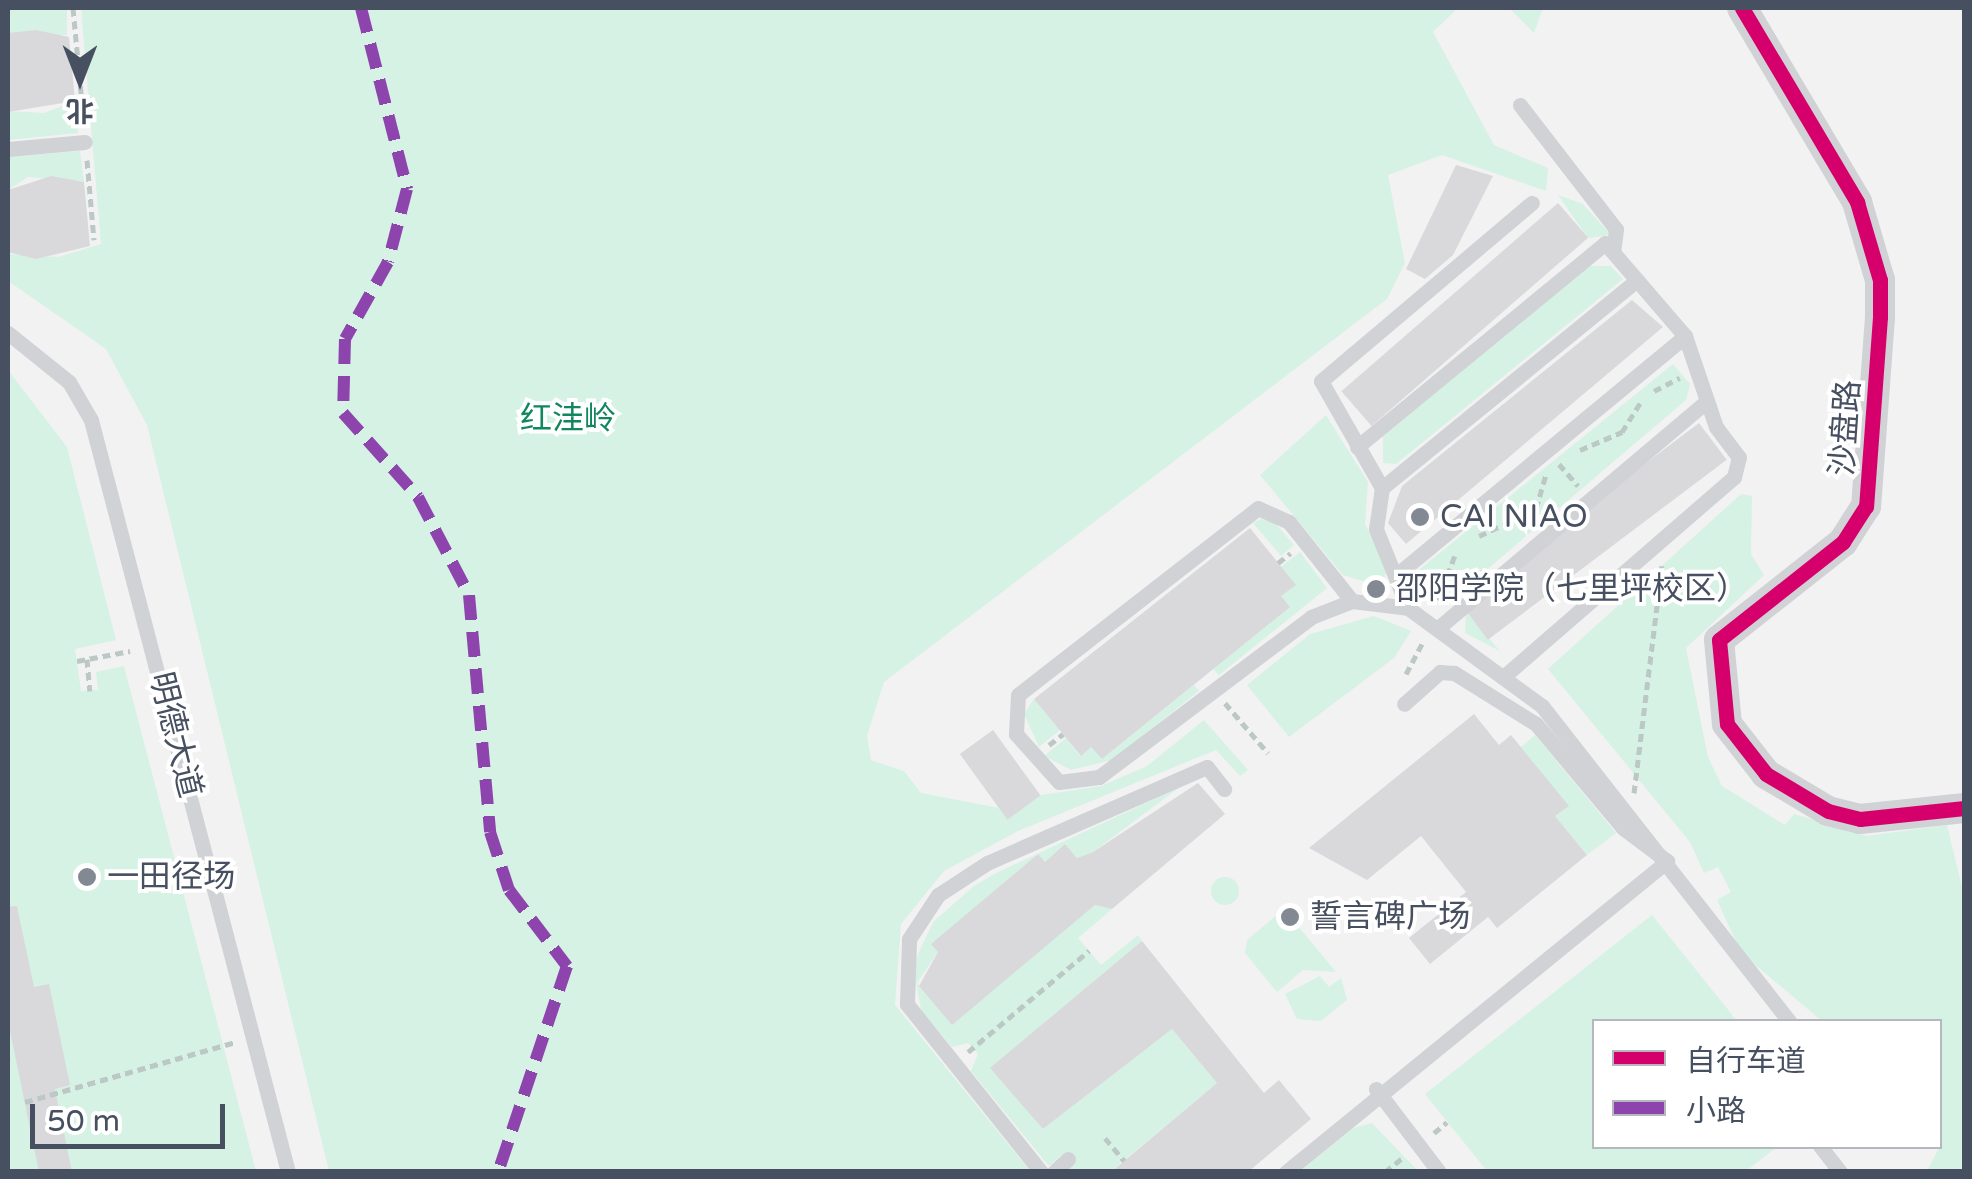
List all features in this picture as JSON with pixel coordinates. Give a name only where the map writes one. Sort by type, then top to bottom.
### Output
[{"type":"street","name":"沙盘路","points":[[1742,8],[1857,202],[1877,264],[1880,317],[1866,506],[1844,542],[1719,640],[1726,724],[1766,774],[1828,811],[1892,818],[1964,808]]},
{"type":"lane","points":[[1520,105],[1616,230],[1613,252]]},
{"type":"lane","points":[[8,148],[85,142]]},
{"type":"lane","points":[[1532,203],[1325,374],[1322,389],[1382,488],[1376,528],[1400,572],[1408,608],[1431,633],[1502,676],[1542,706],[1633,811],[1788,1019]]},
{"type":"lane","points":[[1357,447],[1605,243],[1686,336],[1707,401],[1739,467],[1667,536],[1502,676]]},
{"type":"lane","points":[[1382,488],[1636,280]]},
{"type":"lane","name":"明德大道","points":[[8,332],[69,382],[91,420],[288,1172]]},
{"type":"lane","points":[[1400,572],[1686,336]]},
{"type":"lane","points":[[1431,633],[1707,401]]},
{"type":"lane","points":[[1352,602],[1290,522],[1258,508],[1018,695],[1016,734],[1059,782],[1099,777],[1302,623],[1352,602],[1408,608]]},
{"type":"lane","points":[[1404,704],[1440,672],[1454,673],[1536,724],[1623,828],[1667,861]]},
{"type":"lane","points":[[1040,1172],[908,1004],[902,976],[909,939],[938,896],[987,863],[1207,767],[1224,789]]},
{"type":"lane","points":[[1286,1172],[1376,1092],[1667,861]]},
{"type":"lane","points":[[1376,1092],[1439,1172]]},
{"type":"lane","points":[[1822,1149],[1840,1172]]},
{"type":"lane","points":[[1054,1172],[1068,1160]]},
{"type":"path","points":[[1547,451],[1609,442],[1643,399],[1697,370]]},
{"type":"path","points":[[1547,451],[1590,500]]},
{"type":"path","points":[[1406,665],[1431,633],[1453,557],[1536,509],[1547,451]]},
{"type":"path","points":[[1633,811],[1667,536]]},
{"type":"path","points":[[77,661],[116,654]]},
{"type":"path","points":[[87,659],[90,691]]},
{"type":"path","points":[[1225,703],[1268,754]]},
{"type":"path","points":[[953,1065],[1089,952]]},
{"type":"path","points":[[24,1102],[253,1038]]},
{"type":"path","points":[[1105,1138],[1124,1161]]},
{"type":"path","points":[[1386,1172],[1397,1161]]},
{"type":"green space","points":[[8,8],[67,8],[67,35],[8,35]]},
{"type":"green space","name":"红洼岭","points":[[81,8],[1458,8],[1433,32],[1494,145],[1548,168],[1546,191],[1442,155],[1388,175],[1405,263],[1387,299],[884,682],[867,736],[871,760],[904,771],[921,793],[999,808],[1008,819],[1041,795],[1101,786],[1147,766],[1204,720],[1248,770],[1240,776],[1216,750],[1018,831],[944,871],[901,924],[895,1005],[1030,1171],[329,1171],[147,425],[106,349],[8,281],[8,254],[59,257],[101,244]]},
{"type":"green space","points":[[1509,8],[1543,8],[1534,33]]},
{"type":"green space","points":[[75,101],[78,133],[8,140],[8,111],[44,113]]},
{"type":"green space","points":[[80,151],[84,182],[28,177],[8,190],[8,157]]},
{"type":"green space","points":[[1558,195],[1583,204],[1611,235],[1588,238]]},
{"type":"green space","points":[[1590,266],[1611,266],[1623,279],[1396,464],[1383,463],[1383,436]]},
{"type":"green space","points":[[1673,364],[1690,384],[1686,400],[1450,601],[1417,585],[1420,569]]},
{"type":"green space","points":[[8,370],[67,447],[116,640],[75,649],[81,691],[98,690],[96,672],[124,666],[256,1171],[8,1171]]},
{"type":"green space","points":[[1326,415],[1368,482],[1365,524],[1387,569],[1382,587],[1343,575],[1260,475]]},
{"type":"green space","points":[[1741,494],[1752,496],[1751,554],[1764,575],[1686,648],[1708,757],[1722,786],[1785,825],[1794,814],[1867,836],[1947,825],[1964,895],[1964,1171],[1927,1171],[1942,1149],[1942,1019],[1820,1019],[1741,953],[1717,900],[1731,892],[1718,867],[1704,873],[1690,842],[1548,669]]},
{"type":"green space","points":[[1261,519],[1275,523],[1294,545],[1281,556],[1253,523]]},
{"type":"green space","points":[[1300,552],[1327,588],[1219,675],[1213,669],[1289,607],[1281,596],[1295,584],[1281,567]]},
{"type":"green space","points":[[1466,611],[1500,651],[1465,633]]},
{"type":"green space","points":[[1374,616],[1411,631],[1394,658],[1289,737],[1247,685],[1310,634]]},
{"type":"green space","points":[[1194,685],[1199,691],[1112,760],[1071,770],[1044,756],[1066,738],[1080,756],[1091,747],[1102,759]]},
{"type":"green space","points":[[1034,699],[1060,730],[1039,747],[1024,714]]},
{"type":"green space","points":[[1535,735],[1616,833],[1587,855],[1555,816],[1568,806],[1521,747]]},
{"type":"green space","points":[[1180,787],[1093,852],[1077,858],[1065,845],[1045,862],[1038,854],[932,944],[938,952],[917,983],[952,1024],[1095,905],[1112,909],[1078,938],[1101,965],[1138,935],[1142,941],[991,1068],[1043,1129],[1172,1029],[1217,1083],[1111,1171],[1066,1171],[1072,1165],[1063,1154],[1049,1166],[971,1071],[978,1054],[968,1043],[952,1047],[921,1010],[913,965],[933,922],[974,886],[994,874]]},
{"type":"green space","points":[[1225,877],[1235,881],[1239,891],[1235,901],[1225,905],[1215,901],[1211,891],[1215,881]]},
{"type":"green space","points":[[1284,909],[1336,972],[1303,970],[1277,992],[1245,953],[1247,940]]},
{"type":"green space","points":[[1652,915],[1735,1019],[1592,1019],[1592,1149],[1774,1149],[1746,1171],[1487,1171],[1425,1094]]},
{"type":"green space","points":[[1320,976],[1329,987],[1341,978],[1347,1000],[1321,1021],[1297,1019],[1285,994]]},
{"type":"green space","points":[[1372,1123],[1418,1171],[1301,1171],[1353,1128]]},
{"type":"building","points":[[36,30],[69,37],[75,101],[8,112],[8,33]]},
{"type":"building","points":[[1456,165],[1493,176],[1453,255],[1425,279],[1406,269]]},
{"type":"building","points":[[51,176],[84,182],[90,246],[36,259],[8,252],[8,190]]},
{"type":"building","points":[[1558,203],[1588,238],[1372,426],[1341,391]]},
{"type":"building","points":[[1632,300],[1663,327],[1406,544],[1388,523],[1402,486]]},
{"type":"building","points":[[1699,423],[1727,460],[1488,640],[1460,603]]},
{"type":"building","points":[[1250,528],[1296,585],[1281,596],[1290,607],[1102,759],[1091,747],[1081,756],[1034,699]]},
{"type":"building","points":[[1474,714],[1499,745],[1511,735],[1569,806],[1555,816],[1587,855],[1497,928],[1488,917],[1430,964],[1409,938],[1466,892],[1421,836],[1367,880],[1309,848]]},
{"type":"building","points":[[993,730],[1041,796],[1007,820],[960,754]]},
{"type":"building","points":[[1198,783],[1225,814],[1112,909],[1095,905],[952,1025],[919,986],[938,952],[931,944],[1038,854],[1045,862],[1065,844],[1077,858],[1093,852]]},
{"type":"building","points":[[17,906],[34,987],[49,984],[70,1085],[55,1089],[72,1172],[39,1172],[8,1021],[8,907]]},
{"type":"building","points":[[1142,941],[1264,1093],[1279,1080],[1311,1119],[1248,1172],[1111,1172],[1217,1083],[1172,1029],[1043,1129],[990,1068]]},
{"type":"marked path","points":[[361,8],[407,189],[388,262],[345,339],[343,413],[418,497],[469,595],[490,832],[509,890],[567,966],[498,1172]]},
{"type":"cycle path","points":[[1742,8],[1857,202],[1880,280],[1880,317],[1866,506],[1843,542],[1719,640],[1727,724],[1766,774],[1828,811],[1860,819],[1964,808]]},
{"type":"place","name":"CAI NIAO","points":[[1420,517]]},
{"type":"place","name":"邵阳学院（七里坪校区）","points":[[1376,589]]},
{"type":"place","name":"一田径场","points":[[87,877]]},
{"type":"place","name":"誓言碑广场","points":[[1290,917]]}]
